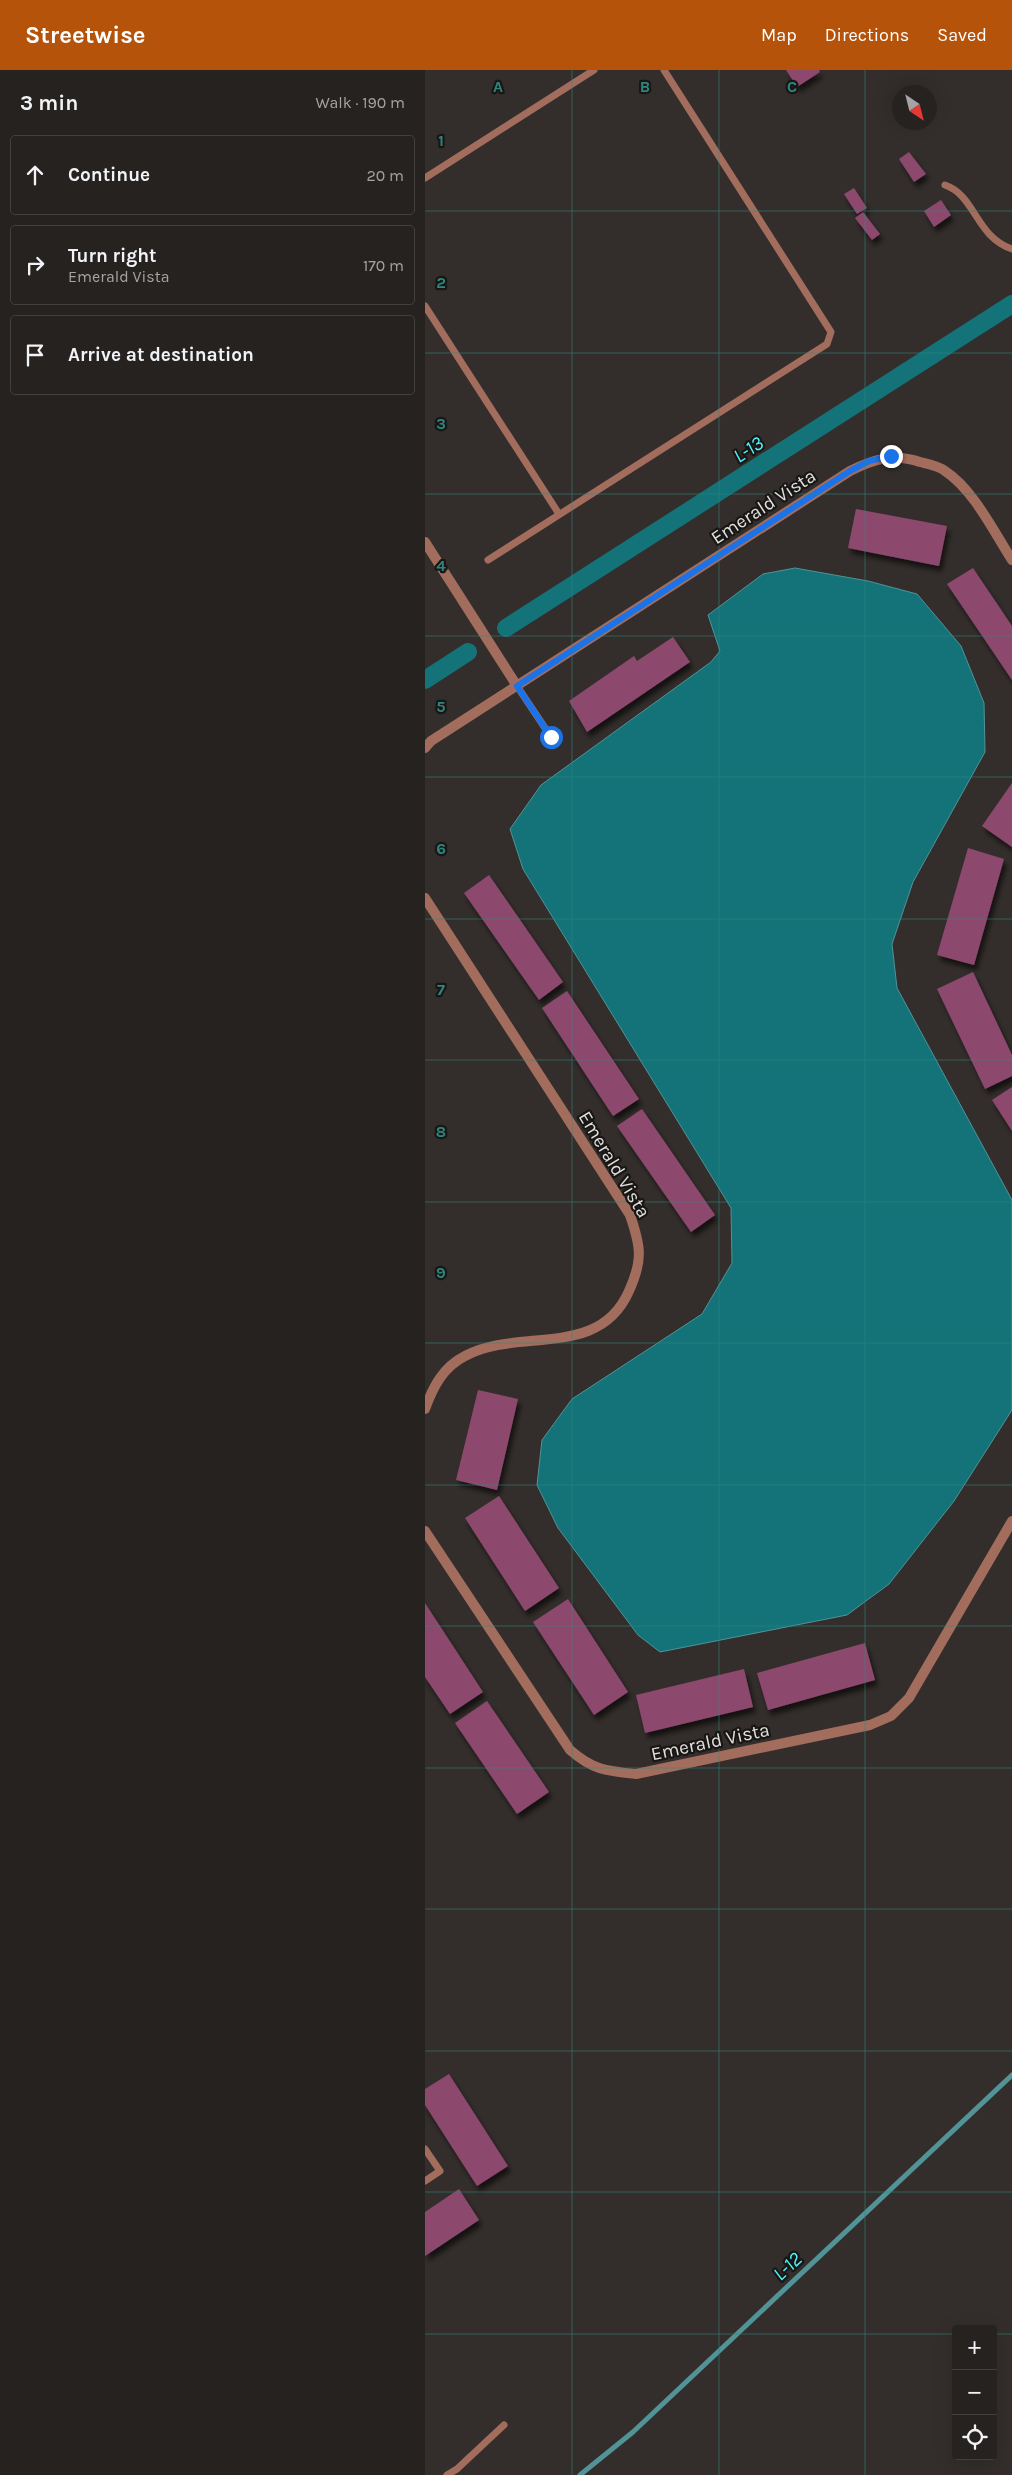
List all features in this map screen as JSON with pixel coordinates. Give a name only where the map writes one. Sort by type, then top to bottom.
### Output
[{"type":"street","name":"Emerald Vista","points":[[425,748],[431,741],[850,471],[869,461],[891,456],[914,460],[945,470],[965,488],[1012,560]]},
{"type":"street","points":[[425,542],[517,686]]},
{"type":"street","name":"Emerald Vista","points":[[425,898],[631,1215],[640,1243],[638,1271],[624,1302],[604,1324],[581,1335],[488,1345],[463,1356],[443,1372],[431,1392],[425,1409]]},
{"type":"street","name":"Emerald Vista","points":[[425,1532],[570,1750],[587,1764],[612,1772],[636,1774],[870,1726],[891,1716],[909,1698],[1012,1521]]},
{"type":"lane","points":[[425,178],[594,70]]},
{"type":"lane","points":[[488,560],[827,344],[831,332],[664,70]]},
{"type":"lane","points":[[945,185],[957,189],[985,231],[997,244],[1012,249]]},
{"type":"lane","points":[[425,306],[559,514]]},
{"type":"lane","points":[[517,686],[551,737]]},
{"type":"lane","points":[[425,2149],[440,2171],[425,2181]]},
{"type":"lane","points":[[447,2475],[457,2469],[504,2424]]},
{"type":"water","points":[[795,568],[868,581],[917,594],[961,646],[984,703],[985,752],[913,882],[892,944],[897,988],[1012,1200],[1012,1410],[954,1501],[889,1584],[847,1615],[660,1652],[638,1635],[558,1528],[537,1485],[542,1440],[572,1399],[702,1314],[732,1263],[731,1208],[523,869],[510,829],[541,785],[711,662],[720,651],[708,615],[763,574]]},
{"type":"building","points":[[786,70],[819,70],[820,72],[797,87]]},
{"type":"building","points":[[909,152],[926,174],[914,182],[899,159]]},
{"type":"building","points":[[854,188],[867,208],[857,214],[844,194]]},
{"type":"building","points":[[941,200],[951,215],[934,227],[924,211]]},
{"type":"building","points":[[863,212],[880,234],[872,240],[855,218]]},
{"type":"building","points":[[856,509],[947,526],[939,566],[848,548]]},
{"type":"building","points":[[973,568],[1012,626],[1012,680],[947,584]]},
{"type":"building","points":[[673,637],[690,662],[587,732],[569,701],[634,656],[637,661]]},
{"type":"building","points":[[1012,783],[1012,847],[982,826]]},
{"type":"building","points":[[968,848],[1004,859],[974,965],[937,955]]},
{"type":"building","points":[[489,875],[563,982],[539,1000],[464,893]]},
{"type":"building","points":[[973,972],[1012,1055],[1012,1076],[985,1089],[937,989]]},
{"type":"building","points":[[567,991],[639,1099],[613,1116],[542,1008]]},
{"type":"building","points":[[1012,1087],[1012,1131],[992,1100]]},
{"type":"building","points":[[642,1109],[715,1215],[691,1232],[617,1126]]},
{"type":"building","points":[[478,1390],[518,1399],[497,1490],[456,1480]]},
{"type":"building","points":[[499,1496],[559,1588],[525,1611],[465,1518]]},
{"type":"building","points":[[568,1599],[628,1692],[594,1715],[533,1622]]},
{"type":"building","points":[[425,1603],[483,1692],[450,1714],[425,1677]]},
{"type":"building","points":[[865,1643],[875,1680],[768,1710],[757,1673]]},
{"type":"building","points":[[744,1669],[753,1707],[645,1733],[636,1695]]},
{"type":"building","points":[[487,1701],[549,1792],[517,1814],[455,1723]]},
{"type":"building","points":[[449,2074],[508,2166],[477,2186],[425,2105],[425,2089]]},
{"type":"building","points":[[459,2189],[479,2220],[425,2256],[425,2212]]},
{"type":"waterway","name":"L-13","points":[[506,628],[1012,304]]},
{"type":"waterway","name":"L-13","points":[[425,680],[468,652]]},
{"type":"waterway","name":"L-12","points":[[580,2475],[633,2432],[1012,2075]]},
{"type":"route","points":[[551,737],[517,686],[850,471],[869,461],[891,456]]}]
